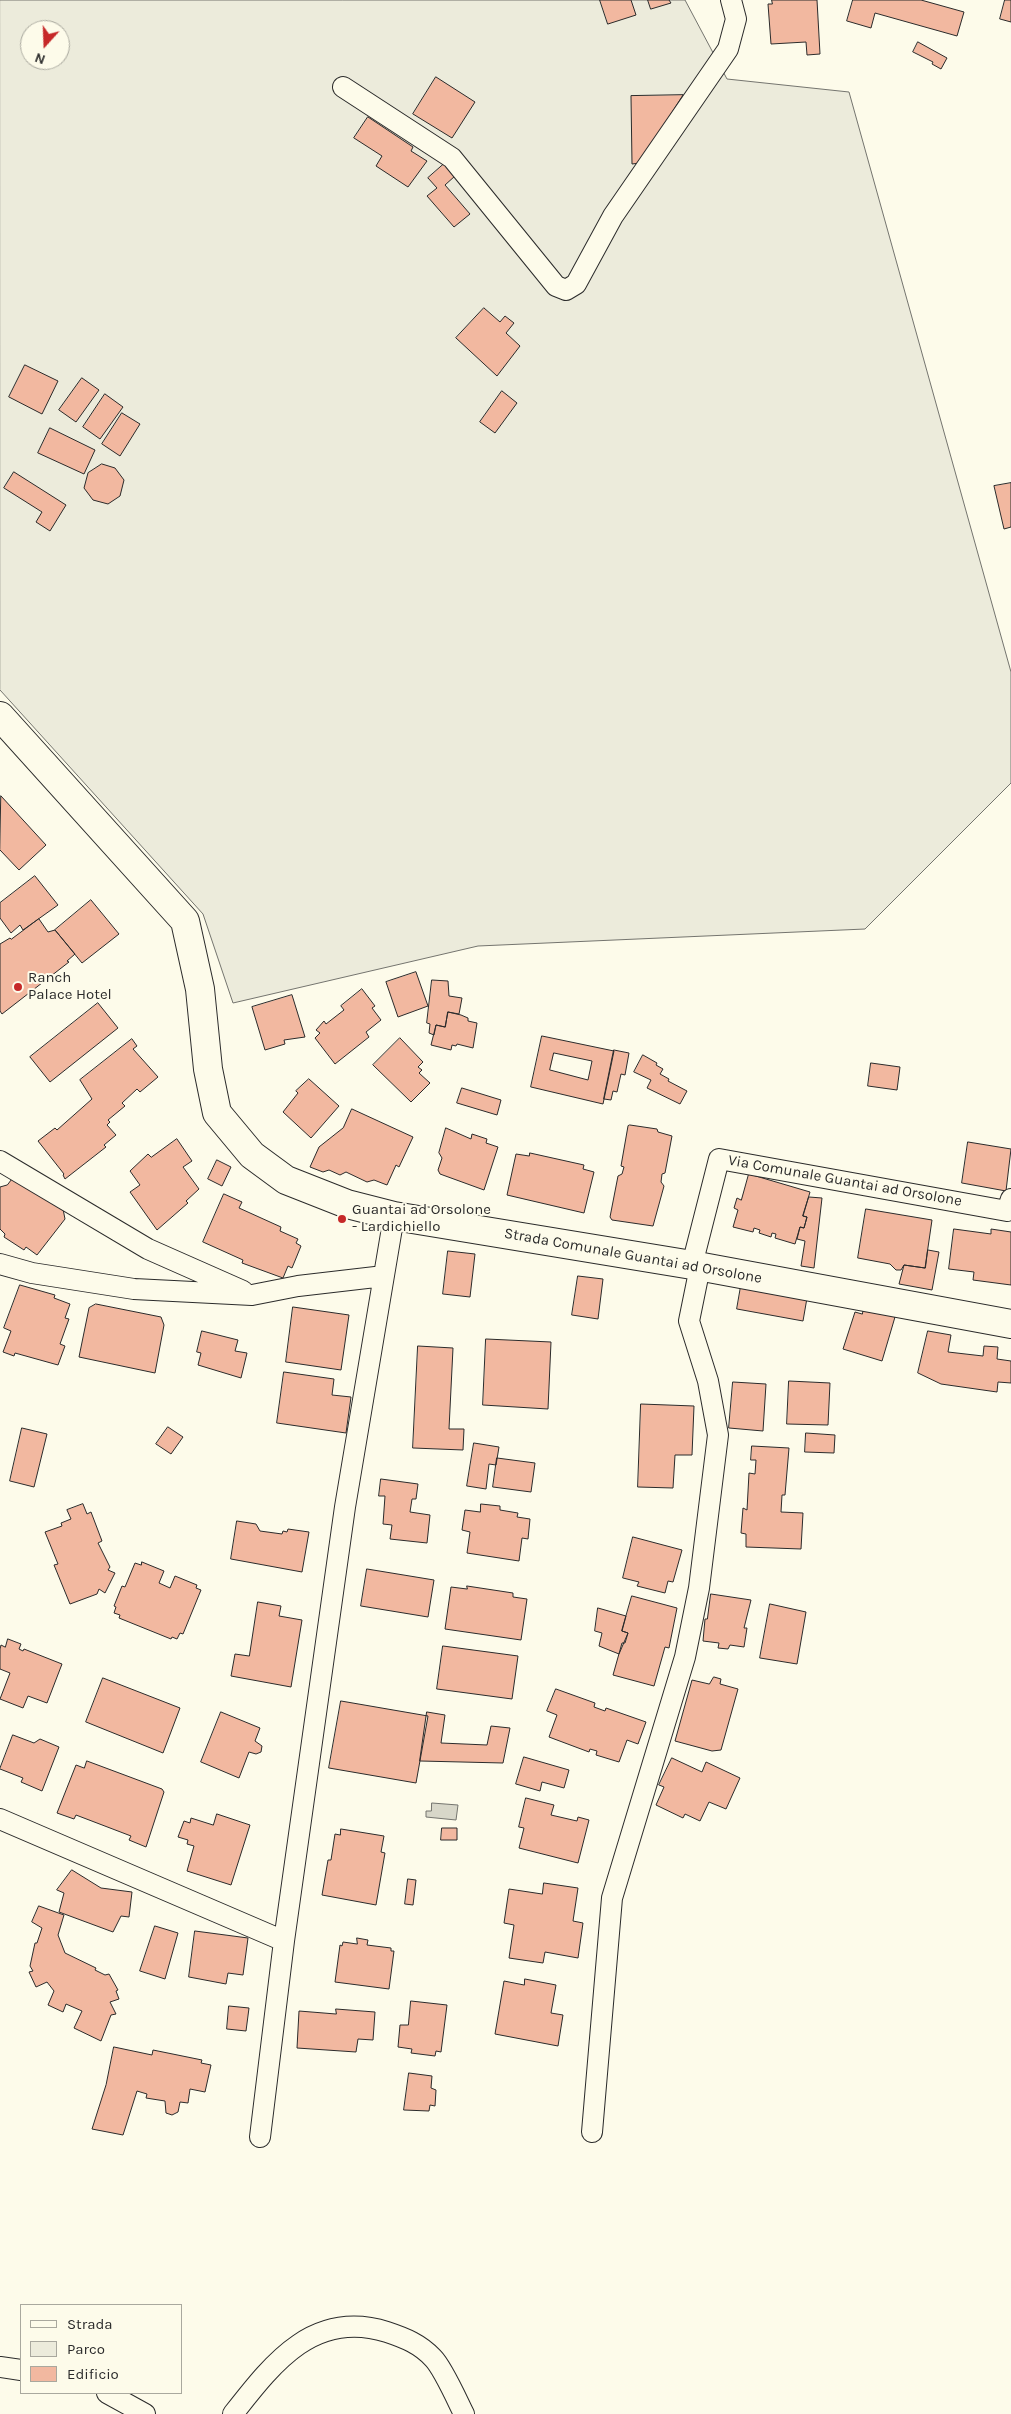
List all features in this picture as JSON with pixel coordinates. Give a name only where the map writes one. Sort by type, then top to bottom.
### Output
[{"type":"street","points":[[343,88],[452,158],[556,286],[566,290],[576,284],[613,216],[728,49],[736,18],[730,0]]},
{"type":"street","name":"Strada Comunale Guantai ad Orsolone","points":[[0,716],[185,921],[200,989],[208,1069],[217,1113],[252,1155],[286,1180],[347,1204],[394,1216],[696,1266],[1011,1324]]},
{"type":"street","name":"Via Comunale Guantai ad Orsolone","points":[[696,1266],[719,1159],[1007,1211],[1011,1199]]},
{"type":"street","points":[[0,1160],[148,1249],[252,1295]]},
{"type":"street","points":[[260,2138],[284,1942],[345,1507],[394,1216]]},
{"type":"street","points":[[0,1264],[32,1273],[134,1289],[252,1295],[298,1286],[384,1276]]},
{"type":"street","points":[[592,2132],[612,1898],[685,1656],[699,1588],[718,1434],[708,1381],[689,1321],[696,1266]]},
{"type":"street","points":[[0,1819],[284,1942]]},
{"type":"street","points":[[232,2414],[257,2383],[289,2351],[318,2332],[336,2327],[372,2327],[409,2339],[434,2358],[464,2414]]},
{"type":"street","points":[[0,2367],[20,2370]]},
{"type":"street","points":[[109,2394],[145,2414]]},
{"type":"green space","points":[[0,0],[685,0],[727,79],[849,92],[1011,672],[1011,783],[865,929],[478,946],[233,1003],[203,914],[0,690]]},
{"type":"shaded area","points":[[432,1803],[458,1805],[456,1820],[426,1817],[426,1811],[431,1811]]},
{"type":"building","points":[[600,0],[631,0],[636,15],[608,24]]},
{"type":"building","points":[[648,0],[669,0],[671,3],[651,9]]},
{"type":"building","points":[[772,0],[817,0],[820,54],[807,55],[806,42],[771,44],[768,4],[772,4]]},
{"type":"building","points":[[853,0],[921,0],[964,12],[957,36],[875,13],[871,28],[847,21]]},
{"type":"building","points":[[1005,0],[1011,0],[1011,22],[1000,19]]},
{"type":"building","points":[[918,42],[947,58],[941,69],[932,64],[933,62],[913,52]]},
{"type":"building","points":[[436,77],[475,102],[452,138],[413,114]]},
{"type":"building","points":[[683,95],[640,163],[632,164],[631,96]]},
{"type":"building","points":[[368,117],[413,147],[411,151],[427,161],[408,187],[376,166],[382,156],[354,138]]},
{"type":"building","points":[[444,164],[455,176],[445,185],[470,214],[454,227],[427,196],[437,188],[428,178]]},
{"type":"building","points":[[484,308],[500,322],[505,316],[514,323],[506,333],[520,346],[497,376],[456,338]]},
{"type":"building","points":[[25,365],[58,381],[42,414],[9,397]]},
{"type":"building","points":[[82,378],[99,390],[76,422],[59,410]]},
{"type":"building","points":[[502,391],[517,403],[495,433],[480,422]]},
{"type":"building","points":[[105,394],[123,407],[100,439],[83,427]]},
{"type":"building","points":[[122,413],[140,424],[120,456],[102,444]]},
{"type":"building","points":[[50,428],[95,450],[84,474],[38,453]]},
{"type":"building","points":[[102,464],[115,468],[124,480],[120,496],[108,504],[93,500],[84,488],[88,473]]},
{"type":"building","points":[[14,472],[66,505],[50,531],[36,522],[42,512],[4,488]]},
{"type":"building","points":[[1011,483],[1011,527],[1004,529],[994,486]]},
{"type":"building","points":[[1,796],[46,845],[19,870],[0,850]]},
{"type":"building","points":[[35,876],[58,905],[23,930],[20,925],[11,933],[0,918],[0,903]]},
{"type":"building","points":[[91,900],[119,934],[82,963],[55,930]]},
{"type":"building","name":"Ranch Palace Hotel","points":[[39,919],[48,932],[55,930],[75,954],[67,961],[69,962],[2,1014],[0,1011],[0,944],[11,939]]},
{"type":"building","points":[[416,972],[428,1006],[398,1017],[386,982]]},
{"type":"building","points":[[432,980],[448,981],[449,996],[462,998],[459,1014],[448,1012],[445,1027],[436,1025],[434,1035],[429,1033],[430,1024],[427,1023]]},
{"type":"building","points":[[362,989],[375,1006],[372,1008],[381,1020],[366,1032],[369,1037],[335,1064],[315,1038],[320,1033],[316,1030],[324,1021],[326,1024],[344,1010],[341,1006]]},
{"type":"building","points":[[292,995],[305,1037],[284,1040],[285,1044],[265,1050],[252,1007]]},
{"type":"building","points":[[98,1003],[118,1028],[50,1082],[30,1057]]},
{"type":"building","points":[[448,1012],[461,1015],[468,1018],[468,1021],[477,1023],[473,1048],[457,1044],[456,1046],[452,1045],[451,1050],[431,1045],[436,1025],[445,1027]]},
{"type":"building","points":[[542,1036],[614,1051],[603,1104],[531,1087]],"holes":[[[554,1053],[592,1061],[588,1080],[550,1070]]]},
{"type":"building","points":[[400,1038],[423,1062],[418,1067],[422,1070],[419,1073],[430,1083],[411,1102],[373,1065]]},
{"type":"building","points":[[132,1039],[137,1046],[133,1049],[158,1077],[140,1092],[137,1089],[122,1103],[125,1106],[108,1120],[110,1122],[107,1125],[116,1135],[104,1145],[106,1147],[65,1179],[64,1174],[38,1141],[55,1128],[57,1130],[92,1099],[80,1080]]},
{"type":"building","points":[[614,1050],[629,1053],[625,1075],[621,1074],[617,1092],[613,1091],[611,1100],[604,1099]]},
{"type":"building","points":[[643,1055],[663,1069],[660,1074],[669,1079],[668,1081],[687,1091],[680,1104],[647,1088],[651,1080],[634,1072]]},
{"type":"building","points":[[871,1063],[900,1067],[897,1090],[868,1086]]},
{"type":"building","points":[[309,1079],[339,1106],[311,1138],[283,1112],[298,1093],[296,1091]]},
{"type":"building","points":[[462,1088],[501,1100],[497,1115],[457,1103]]},
{"type":"building","points":[[352,1109],[413,1137],[399,1167],[396,1165],[387,1185],[374,1180],[367,1182],[346,1172],[340,1175],[329,1170],[323,1172],[310,1167],[319,1147],[343,1128]]},
{"type":"building","points":[[628,1126],[657,1129],[658,1132],[672,1136],[665,1173],[662,1174],[661,1182],[664,1186],[653,1226],[612,1220],[610,1217],[618,1176],[622,1174],[624,1167],[621,1166]]},
{"type":"building","points":[[446,1128],[471,1139],[472,1134],[487,1139],[486,1143],[498,1147],[484,1190],[440,1174],[438,1170],[442,1158],[439,1153]]},
{"type":"building","points":[[177,1139],[192,1161],[183,1167],[199,1189],[186,1201],[188,1203],[157,1230],[130,1192],[140,1185],[130,1171],[148,1154],[151,1157]]},
{"type":"building","points":[[968,1142],[1011,1149],[1006,1191],[962,1183]]},
{"type":"building","points":[[530,1153],[584,1165],[583,1169],[594,1172],[584,1213],[507,1195],[516,1154],[529,1156]]},
{"type":"building","points":[[217,1160],[231,1167],[222,1186],[208,1179]]},
{"type":"building","points":[[17,1173],[63,1209],[65,1219],[37,1255],[26,1247],[24,1250],[4,1237],[5,1234],[0,1229],[0,1187],[7,1185]]},
{"type":"building","points":[[749,1174],[810,1192],[803,1216],[807,1217],[804,1228],[800,1227],[795,1244],[775,1238],[776,1234],[772,1233],[771,1237],[759,1233],[760,1230],[754,1228],[753,1232],[733,1227],[738,1210],[734,1208],[737,1198],[741,1200]]},
{"type":"building","points":[[224,1194],[242,1202],[239,1208],[281,1227],[280,1231],[298,1239],[296,1243],[301,1246],[292,1268],[288,1266],[283,1278],[242,1263],[243,1260],[203,1242]]},
{"type":"building","points":[[809,1197],[822,1198],[814,1268],[801,1266],[805,1241],[797,1239],[800,1227],[804,1228],[807,1217],[803,1216]]},
{"type":"building","points":[[866,1209],[932,1220],[925,1268],[904,1265],[901,1270],[896,1270],[890,1264],[858,1258]]},
{"type":"building","points":[[954,1229],[991,1234],[991,1229],[1011,1232],[1011,1285],[973,1280],[974,1272],[949,1269]]},
{"type":"building","points":[[928,1250],[939,1252],[932,1290],[899,1284],[904,1265],[925,1268]]},
{"type":"building","points":[[448,1251],[475,1254],[470,1297],[443,1294]]},
{"type":"building","points":[[578,1276],[603,1279],[598,1319],[572,1315]]},
{"type":"building","points":[[20,1285],[55,1295],[54,1298],[70,1304],[65,1318],[69,1319],[60,1344],[65,1346],[58,1365],[15,1353],[14,1356],[3,1352],[11,1331],[4,1328]]},
{"type":"building","points":[[741,1286],[807,1298],[803,1321],[737,1309]]},
{"type":"building","points":[[96,1304],[161,1317],[164,1325],[155,1373],[79,1357],[89,1308]]},
{"type":"building","points":[[293,1307],[349,1315],[341,1370],[286,1362]]},
{"type":"building","points":[[864,1307],[895,1317],[882,1361],[843,1349],[855,1312],[862,1314]]},
{"type":"building","points":[[202,1331],[238,1340],[235,1351],[247,1353],[241,1378],[198,1365],[201,1353],[197,1352]]},
{"type":"building","points":[[928,1331],[951,1335],[948,1352],[983,1356],[984,1346],[998,1347],[997,1359],[1011,1361],[1011,1383],[998,1382],[997,1392],[941,1384],[918,1373]]},
{"type":"building","points":[[486,1339],[551,1342],[548,1409],[483,1405]]},
{"type":"building","points":[[418,1346],[453,1348],[449,1429],[464,1429],[463,1450],[413,1448]]},
{"type":"building","points":[[284,1372],[334,1379],[332,1395],[351,1397],[346,1433],[277,1423]]},
{"type":"building","points":[[789,1381],[830,1383],[828,1425],[787,1424]]},
{"type":"building","points":[[733,1382],[766,1384],[763,1431],[729,1428]]},
{"type":"building","points":[[641,1404],[694,1406],[692,1455],[675,1455],[673,1488],[638,1487]]},
{"type":"building","points":[[168,1427],[183,1437],[171,1454],[156,1444]]},
{"type":"building","points":[[22,1428],[47,1434],[34,1487],[10,1481]]},
{"type":"building","points":[[806,1433],[835,1435],[834,1453],[805,1452]]},
{"type":"building","points":[[474,1443],[499,1447],[496,1465],[489,1464],[486,1489],[467,1486]]},
{"type":"building","points":[[752,1446],[789,1448],[785,1495],[782,1495],[781,1512],[803,1513],[801,1549],[746,1547],[746,1534],[741,1533],[743,1508],[747,1510],[749,1473],[755,1474],[756,1460],[751,1460]]},
{"type":"building","points":[[497,1458],[535,1463],[531,1492],[493,1487]]},
{"type":"building","points":[[381,1479],[418,1484],[416,1499],[412,1499],[410,1512],[430,1515],[427,1543],[390,1539],[392,1525],[383,1524],[385,1496],[379,1496]]},
{"type":"building","points":[[83,1504],[87,1514],[91,1512],[102,1541],[98,1543],[110,1567],[108,1570],[115,1573],[105,1593],[99,1589],[97,1594],[70,1604],[54,1565],[58,1564],[45,1532],[62,1526],[61,1523],[71,1519],[67,1510]]},
{"type":"building","points":[[481,1504],[500,1506],[500,1510],[518,1513],[517,1517],[530,1519],[528,1539],[522,1538],[519,1561],[467,1553],[470,1532],[462,1530],[465,1510],[480,1512]]},
{"type":"building","points":[[237,1521],[256,1524],[260,1531],[282,1534],[283,1531],[287,1532],[288,1529],[309,1532],[302,1572],[231,1559]]},
{"type":"building","points":[[633,1537],[682,1550],[673,1582],[668,1581],[665,1593],[637,1586],[639,1582],[623,1578]]},
{"type":"building","points":[[142,1562],[164,1571],[159,1583],[170,1588],[175,1576],[197,1585],[196,1588],[201,1590],[183,1634],[180,1633],[177,1639],[172,1637],[171,1639],[119,1618],[120,1615],[114,1613],[116,1607],[114,1606],[122,1586],[125,1587],[135,1563],[141,1565]]},
{"type":"building","points":[[367,1569],[434,1580],[428,1617],[361,1606]]},
{"type":"building","points":[[467,1586],[513,1593],[513,1597],[527,1599],[521,1640],[445,1629],[451,1587],[467,1589]]},
{"type":"building","points":[[711,1594],[751,1600],[744,1628],[747,1628],[744,1647],[730,1645],[728,1649],[718,1648],[719,1643],[703,1641],[705,1619],[707,1619]]},
{"type":"building","points":[[632,1596],[677,1608],[669,1648],[665,1647],[654,1686],[613,1675],[622,1643],[625,1643],[628,1633],[622,1631]]},
{"type":"building","points":[[258,1602],[281,1606],[279,1616],[302,1620],[291,1687],[231,1676],[235,1654],[249,1656]]},
{"type":"building","points":[[770,1604],[806,1612],[797,1664],[760,1658]]},
{"type":"building","points":[[598,1608],[626,1616],[622,1631],[628,1633],[619,1654],[599,1646],[602,1633],[595,1631]]},
{"type":"building","points":[[8,1639],[21,1644],[19,1649],[23,1651],[24,1649],[62,1664],[47,1703],[28,1696],[23,1708],[0,1699],[10,1673],[0,1669],[0,1649],[1,1645],[5,1647]]},
{"type":"building","points":[[443,1646],[518,1656],[512,1699],[437,1689]]},
{"type":"building","points":[[714,1677],[721,1679],[720,1684],[738,1689],[721,1750],[712,1751],[675,1741],[692,1680],[709,1684]]},
{"type":"building","points":[[103,1678],[180,1708],[163,1753],[86,1722]]},
{"type":"building","points":[[556,1689],[595,1703],[594,1707],[605,1711],[606,1708],[646,1722],[638,1744],[627,1740],[619,1762],[596,1755],[597,1751],[590,1749],[589,1752],[549,1737],[557,1715],[547,1711]]},
{"type":"building","points":[[341,1701],[428,1716],[416,1783],[329,1768]]},
{"type":"building","points":[[221,1712],[260,1728],[255,1741],[262,1746],[261,1752],[256,1754],[249,1752],[239,1778],[201,1762]]},
{"type":"building","points":[[427,1712],[445,1715],[441,1743],[487,1745],[491,1726],[510,1728],[503,1763],[420,1761]]},
{"type":"building","points":[[13,1735],[34,1743],[40,1739],[59,1747],[42,1791],[21,1782],[23,1778],[0,1769]]},
{"type":"building","points":[[524,1757],[569,1770],[564,1788],[542,1782],[540,1791],[516,1784]]},
{"type":"building","points":[[672,1758],[702,1772],[706,1762],[740,1778],[726,1809],[709,1802],[700,1821],[685,1814],[683,1818],[656,1805],[664,1787],[659,1785]]},
{"type":"building","points":[[87,1761],[162,1789],[164,1792],[146,1847],[129,1840],[131,1836],[76,1815],[74,1819],[57,1813],[76,1765],[84,1768]]},
{"type":"building","points":[[526,1798],[554,1805],[551,1815],[577,1821],[578,1817],[589,1820],[578,1863],[519,1848],[524,1828],[519,1827]]},
{"type":"building","points":[[217,1814],[250,1825],[231,1885],[187,1871],[194,1846],[187,1844],[188,1840],[178,1837],[184,1821],[190,1823],[191,1818],[213,1825]]},
{"type":"building","points":[[442,1828],[457,1828],[457,1840],[441,1840]]},
{"type":"building","points":[[341,1829],[384,1836],[381,1852],[385,1853],[376,1905],[322,1895],[328,1860],[331,1860],[335,1834],[340,1835]]},
{"type":"building","points":[[72,1870],[101,1888],[132,1892],[129,1917],[121,1916],[113,1932],[59,1912],[64,1893],[57,1890]]},
{"type":"building","points":[[408,1879],[416,1880],[413,1905],[405,1904]]},
{"type":"building","points":[[544,1883],[578,1888],[573,1921],[583,1923],[578,1958],[545,1952],[543,1963],[509,1958],[514,1925],[504,1923],[509,1889],[542,1894]]},
{"type":"building","points":[[39,1906],[64,1915],[58,1935],[65,1953],[96,1968],[95,1970],[105,1975],[109,1974],[118,1990],[116,1991],[119,1999],[110,2002],[116,2014],[111,2015],[101,2041],[74,2028],[82,2011],[66,2004],[63,2012],[48,2005],[54,1991],[47,1982],[36,1987],[29,1972],[33,1971],[30,1966],[35,1943],[37,1943],[42,1928],[32,1922]]},
{"type":"building","points":[[155,1926],[178,1933],[165,1979],[140,1971]]},
{"type":"building","points":[[195,1931],[248,1938],[243,1975],[228,1973],[226,1984],[189,1977]]},
{"type":"building","points":[[357,1938],[368,1940],[367,1945],[391,1948],[391,1951],[394,1951],[389,1989],[335,1982],[340,1945],[342,1946],[343,1942],[357,1944]]},
{"type":"building","points":[[525,1979],[556,1985],[551,2013],[563,2015],[558,2046],[495,2034],[504,1981],[524,1985]]},
{"type":"building","points":[[411,2001],[447,2005],[441,2052],[436,2051],[435,2056],[411,2053],[412,2049],[398,2047],[400,2025],[408,2025]]},
{"type":"building","points":[[229,2006],[249,2008],[246,2031],[227,2029]]},
{"type":"building","points":[[336,2009],[375,2012],[373,2040],[358,2039],[356,2052],[297,2048],[299,2011],[336,2014]]},
{"type":"building","points":[[114,2047],[152,2055],[153,2050],[202,2060],[201,2063],[211,2065],[205,2092],[190,2089],[188,2103],[180,2102],[178,2112],[172,2115],[166,2113],[165,2101],[146,2098],[147,2094],[137,2091],[123,2135],[92,2129],[106,2085]]},
{"type":"building","points":[[409,2073],[432,2076],[431,2088],[436,2090],[435,2106],[430,2105],[429,2111],[404,2110]]},
{"type":"place","name":"Ranch Palace Hotel","points":[[18,987]]},
{"type":"place","name":"Guantai ad Orsolone - Lardichiello","points":[[342,1219]]}]
